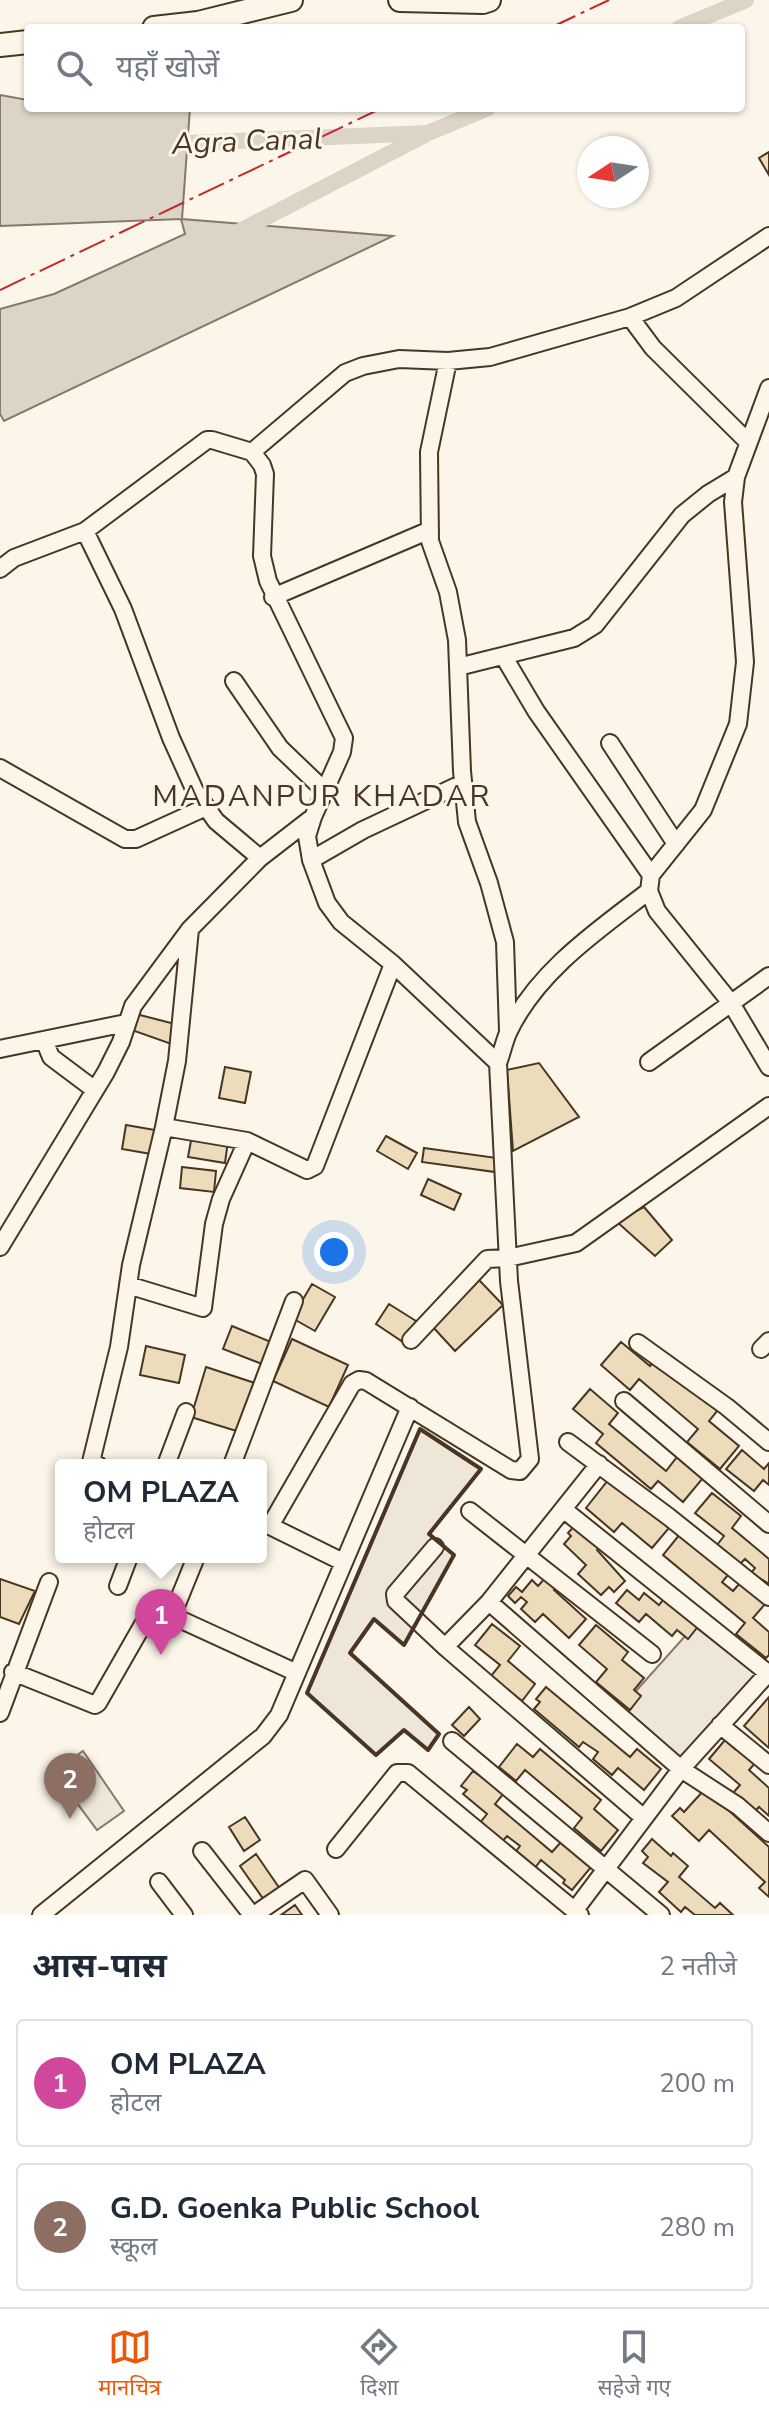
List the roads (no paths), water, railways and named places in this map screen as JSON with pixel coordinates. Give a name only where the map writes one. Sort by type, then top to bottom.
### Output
[{"type":"main road","points":[[189,24],[291,0]]},
{"type":"main road","points":[[400,0],[489,0]]},
{"type":"main road","points":[[0,45],[24,42]]},
{"type":"street","points":[[252,452],[345,373],[399,359],[448,361],[490,357],[630,317],[676,298],[769,236]]},
{"type":"street","points":[[630,317],[653,348],[747,441]]},
{"type":"street","points":[[448,361],[429,452],[430,530],[433,555],[448,592],[457,640],[467,822],[489,883],[505,942],[508,1033]]},
{"type":"street","points":[[267,1522],[352,1384],[359,1380],[410,1407],[511,1470],[520,1471],[530,1459],[508,1258],[498,1063],[508,1033],[531,994],[650,883],[704,808],[738,724],[745,662],[733,502],[736,477],[747,441],[769,388]]},
{"type":"street","points":[[0,569],[14,558],[85,531],[207,440],[252,452],[265,474],[262,556],[273,597],[344,738],[342,752],[307,836],[311,860],[333,913],[393,964],[498,1063]]},
{"type":"street","points":[[458,667],[574,638],[595,625],[682,515],[736,477]]},
{"type":"street","points":[[273,597],[430,530]]},
{"type":"street","points":[[85,531],[123,609],[171,738],[204,808],[260,858]]},
{"type":"street","points":[[504,657],[536,711],[650,883],[657,911],[731,1003],[769,1067]]},
{"type":"street","points":[[234,681],[280,748],[326,792]]},
{"type":"street","points":[[610,743],[676,844]]},
{"type":"street","points":[[0,768],[125,839],[136,839],[204,808]]},
{"type":"street","points":[[311,860],[363,830],[463,783]]},
{"type":"street","points":[[0,1247],[95,1090],[121,1042],[133,1006],[190,929],[260,858],[313,817]]},
{"type":"street","points":[[92,1459],[119,1347],[128,1285],[164,1127],[180,1038],[190,929]]},
{"type":"street","points":[[164,1127],[247,1141],[307,1170],[315,1166],[393,964]]},
{"type":"street","points":[[649,1062],[769,976]]},
{"type":"street","points":[[0,1049],[126,1023]]},
{"type":"street","points":[[44,1040],[51,1057],[95,1090]]},
{"type":"street","points":[[411,1340],[487,1259],[508,1258],[576,1243],[769,1106]]},
{"type":"street","points":[[128,1285],[203,1308],[214,1224],[221,1199],[247,1141]]},
{"type":"street","points":[[234,1459],[294,1301]]},
{"type":"street","points":[[638,1343],[727,1407],[769,1442]]},
{"type":"street","points":[[624,1401],[769,1524]]},
{"type":"street","points":[[41,1915],[263,1736],[279,1715],[410,1407]]},
{"type":"street","points":[[168,1459],[186,1412]]},
{"type":"street","points":[[568,1442],[769,1597]]},
{"type":"street","points":[[445,1647],[489,1602],[599,1464]]},
{"type":"street","points":[[336,1849],[397,1773],[402,1771],[577,1913],[605,1869],[681,1769],[769,1673],[563,1509]]},
{"type":"street","points":[[470,1511],[652,1654]]},
{"type":"street","points":[[267,1524],[343,1562]]},
{"type":"street","points":[[435,1547],[394,1597],[445,1647],[644,1818]]},
{"type":"street","points":[[118,1586],[127,1563]]},
{"type":"street","points":[[172,1616],[194,1563]]},
{"type":"street","points":[[0,1713],[49,1582]]},
{"type":"street","points":[[489,1602],[681,1769],[738,1806],[769,1833]]},
{"type":"street","points":[[13,1672],[95,1705],[101,1701],[153,1607],[295,1672]]},
{"type":"street","points":[[720,1725],[769,1765]]},
{"type":"street","points":[[452,1741],[661,1915]]},
{"type":"street","points":[[202,1851],[253,1915],[305,1880],[330,1915]]},
{"type":"street","points":[[159,1882],[184,1915]]},
{"type":"waterway","name":"Agra Canal","points":[[689,24],[746,0]]},
{"type":"waterway","name":"Agra Canal","points":[[165,144],[428,133],[478,112]]},
{"type":"waterway","points":[[236,233],[425,135]]},
{"type":"place","name":"OM PLAZA","points":[[161,1655]]},
{"type":"place","name":"G.D. Goenka Public School","points":[[70,1819]]},
{"type":"district","name":"MADANPUR KHADAR","points":[[322,796]]}]
